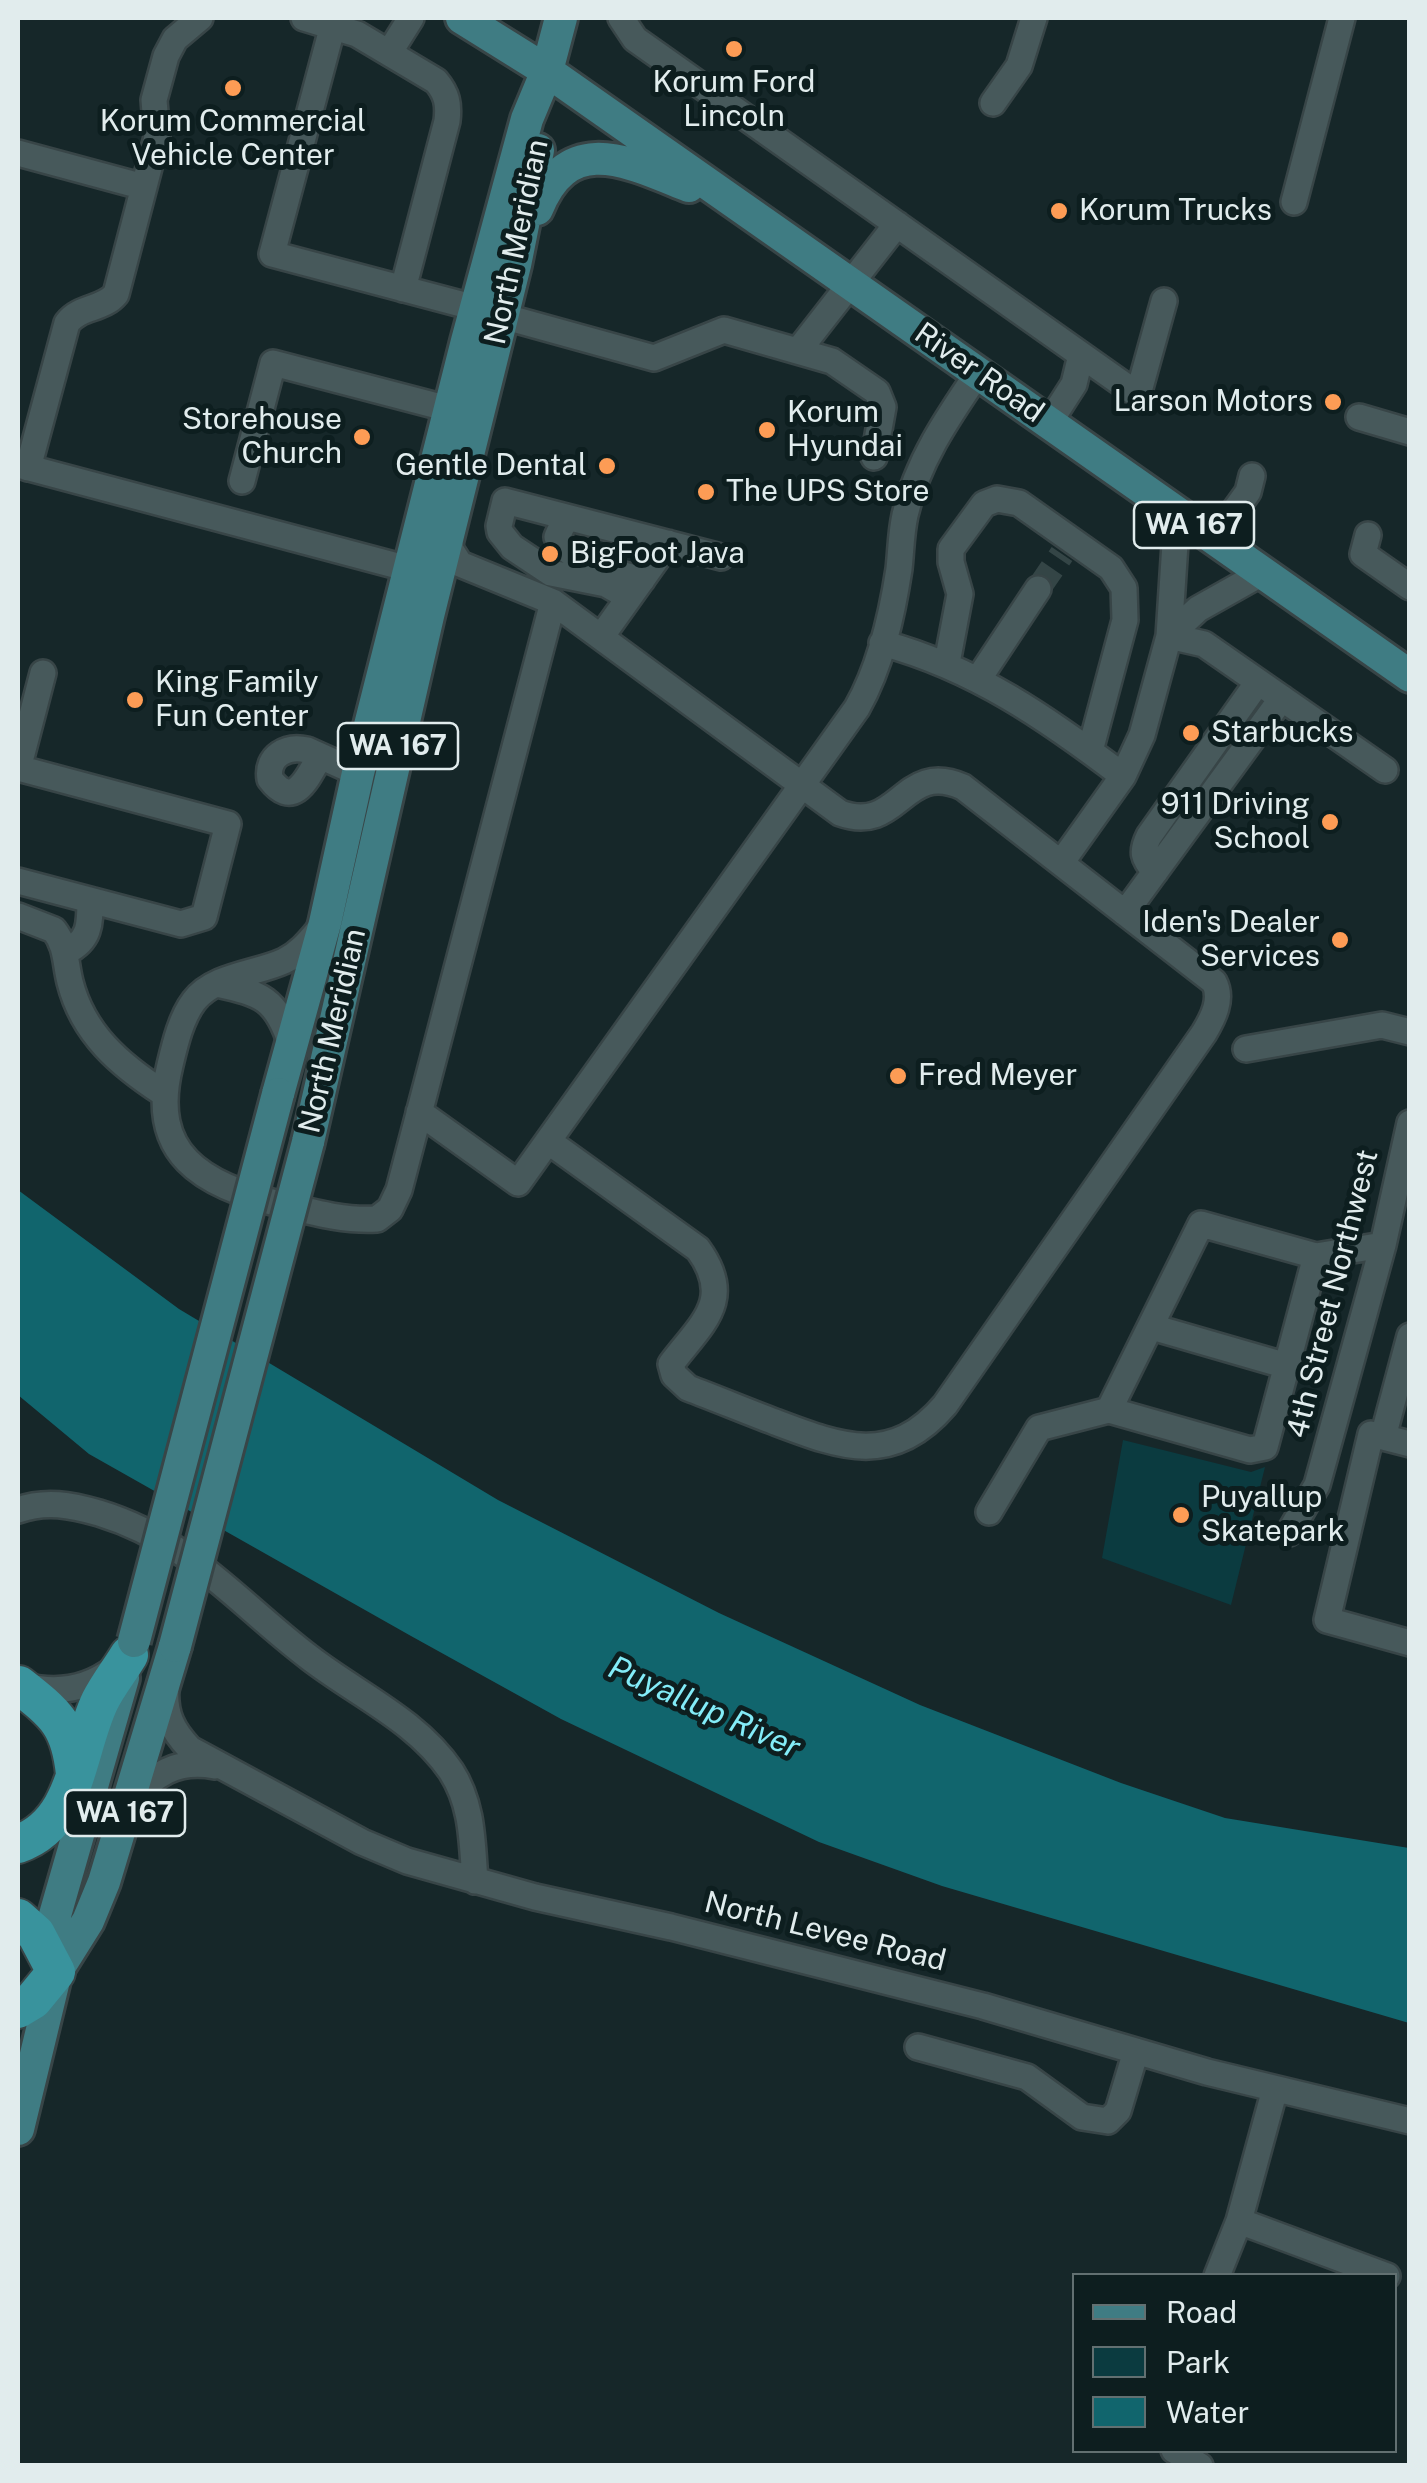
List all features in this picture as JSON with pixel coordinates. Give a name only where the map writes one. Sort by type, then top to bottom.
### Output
[{"type":"highway","name":"WA 167","points":[[18,1844],[44,1830],[69,1794],[100,1702],[132,1648]]},
{"type":"highway","points":[[18,1684],[47,1707],[67,1732],[75,1774]]},
{"type":"highway","points":[[18,1918],[36,1934],[56,1972]]},
{"type":"highway","name":"WA 167","points":[[18,2008],[32,2000],[56,1972]]},
{"type":"main road","name":"River Road","points":[[462,18],[547,71],[1410,676]]},
{"type":"main road","points":[[470,18],[528,35],[546,30],[558,18]]},
{"type":"main road","name":"North Meridian","points":[[18,2129],[56,1972],[55,1915],[132,1648],[324,923],[449,410],[489,312],[515,264],[544,118],[547,71],[558,18]]},
{"type":"main road","name":"North Meridian","points":[[56,1972],[88,1921],[128,1805],[171,1659],[308,1142],[448,532],[527,119],[547,71]]},
{"type":"main road","name":"WA 167","points":[[515,264],[554,176],[577,161],[612,160],[638,167],[752,215]]},
{"type":"street","points":[[200,18],[176,38],[166,56],[154,100],[158,130],[116,294],[107,302],[74,314],[67,322],[23,467],[409,570]]},
{"type":"street","points":[[304,18],[357,34],[436,81],[446,92],[449,107],[444,140],[403,289]]},
{"type":"street","points":[[389,52],[411,18]]},
{"type":"street","points":[[621,18],[636,39],[1138,395],[1164,301]]},
{"type":"street","points":[[994,103],[1018,66],[1034,18]]},
{"type":"street","points":[[1294,202],[1342,18]]},
{"type":"street","points":[[333,26],[272,254],[654,358],[724,330],[840,365],[877,392],[884,407],[874,458]]},
{"type":"street","points":[[18,153],[144,187]]},
{"type":"street","points":[[798,351],[897,224]]},
{"type":"street","points":[[1049,423],[1074,384],[1081,355]]},
{"type":"street","points":[[242,481],[273,363],[449,410]]},
{"type":"street","points":[[419,1112],[518,1182],[857,708],[882,643],[914,487],[925,457],[978,373]]},
{"type":"street","points":[[1359,418],[1410,432]]},
{"type":"street","points":[[1214,539],[1248,492],[1252,476]]},
{"type":"street","points":[[636,589],[551,573],[512,547],[500,532],[504,500],[721,557]]},
{"type":"street","points":[[948,664],[960,594],[951,549],[980,508],[991,501],[1014,501],[1067,547],[1111,568],[1126,597],[1126,620],[1090,751]]},
{"type":"street","points":[[1061,863],[1123,776],[1142,735],[1169,636],[1176,513]]},
{"type":"street","points":[[566,517],[557,537],[568,550],[636,589]]},
{"type":"street","points":[[448,532],[451,550],[460,564],[553,602],[840,813],[863,818],[882,813],[928,780],[963,787],[1214,982],[1218,995],[1212,1017],[945,1405],[906,1437],[870,1448],[848,1447],[688,1388],[674,1375],[671,1364],[713,1307],[715,1286],[707,1262],[698,1249],[548,1141]]},
{"type":"street","points":[[1368,535],[1362,554],[1410,587]]},
{"type":"street","points":[[601,637],[668,543]]},
{"type":"street","points":[[1169,636],[1198,609],[1262,573]]},
{"type":"street","points":[[428,616],[448,590],[464,582],[514,586]]},
{"type":"street","points":[[979,678],[1038,589]]},
{"type":"street","points":[[324,923],[304,949],[284,961],[217,984],[194,1001],[186,1014],[164,1093],[168,1129],[175,1147],[190,1166],[241,1194],[318,1214],[377,1219],[396,1200],[553,602]]},
{"type":"street","points":[[1169,636],[1204,644],[1385,770]]},
{"type":"street","points":[[882,643],[979,678],[1123,776]]},
{"type":"street","points":[[18,881],[181,924],[204,918],[228,824],[18,768],[43,673]]},
{"type":"street","points":[[1155,872],[1144,858],[1143,848],[1258,682]]},
{"type":"street","points":[[1125,912],[1282,698]]},
{"type":"street","points":[[320,756],[358,773]]},
{"type":"street","points":[[66,952],[86,938],[90,900]]},
{"type":"street","points":[[18,916],[54,930],[66,952],[69,980],[77,1002],[106,1051],[164,1093]]},
{"type":"street","points":[[217,984],[246,990],[273,1004],[290,1044]]},
{"type":"street","points":[[1246,1048],[1382,1025],[1410,1032]]},
{"type":"street","name":"4th Street Northwest","points":[[1289,1533],[1317,1484],[1383,1244],[1401,1205],[1410,1122]]},
{"type":"street","points":[[1109,1410],[1201,1224],[1316,1256],[1383,1244]]},
{"type":"street","points":[[989,1512],[1039,1428],[1109,1410],[1250,1450],[1265,1446],[1316,1256]]},
{"type":"street","points":[[1152,1327],[1287,1366]]},
{"type":"street","points":[[1383,1437],[1410,1336]]},
{"type":"street","points":[[1410,1444],[1372,1434],[1327,1620],[1410,1642]]},
{"type":"street","points":[[18,1510],[42,1504],[71,1505],[153,1534],[191,1556],[310,1658],[402,1719],[438,1756],[463,1792],[469,1810],[475,1881]]},
{"type":"street","points":[[18,1684],[58,1691],[96,1681],[132,1648]]},
{"type":"street","name":"North Levee Road","points":[[171,1659],[165,1702],[167,1717],[175,1733],[190,1748],[362,1842],[407,1861],[983,2006],[1136,2051],[1410,2121]]},
{"type":"street","points":[[128,1805],[146,1784],[177,1766],[198,1763],[239,1774]]},
{"type":"street","points":[[918,2046],[1027,2077],[1082,2116],[1108,2121],[1118,2111],[1136,2051]]},
{"type":"street","points":[[1218,2273],[1239,2221],[1274,2088]]},
{"type":"street","points":[[1239,2221],[1380,2273]]},
{"type":"green space","name":"Puyallup Skatepark","points":[[1123,1440],[1251,1472],[1265,1467],[1231,1605],[1102,1558]]},
{"type":"water","name":"Puyallup River","points":[[18,1190],[179,1309],[498,1500],[719,1613],[920,1705],[1121,1783],[1225,1818],[1409,1848],[1409,2023],[942,1886],[819,1842],[561,1719],[89,1454],[18,1395]]},
{"type":"tunnel","points":[[1038,589],[1062,554]]},
{"type":"place","name":"Korum Ford Lincoln","points":[[734,49]]},
{"type":"place","name":"Korum Commercial Vehicle Center","points":[[233,88]]},
{"type":"place","name":"Korum Trucks","points":[[1059,211]]},
{"type":"place","name":"Larson Motors","points":[[1333,402]]},
{"type":"place","name":"Korum Hyundai","points":[[767,430]]},
{"type":"place","name":"Storehouse Church","points":[[362,437]]},
{"type":"place","name":"Gentle Dental","points":[[607,466]]},
{"type":"place","name":"The UPS Store","points":[[706,492]]},
{"type":"place","name":"BigFoot Java","points":[[550,554]]},
{"type":"place","name":"King Family Fun Center","points":[[135,700]]},
{"type":"place","name":"Starbucks","points":[[1191,733]]},
{"type":"place","name":"911 Driving School","points":[[1330,822]]},
{"type":"place","name":"Iden's Dealer Services","points":[[1340,940]]},
{"type":"place","name":"Fred Meyer","points":[[898,1076]]},
{"type":"place","name":"Puyallup Skatepark","points":[[1181,1515]]}]
